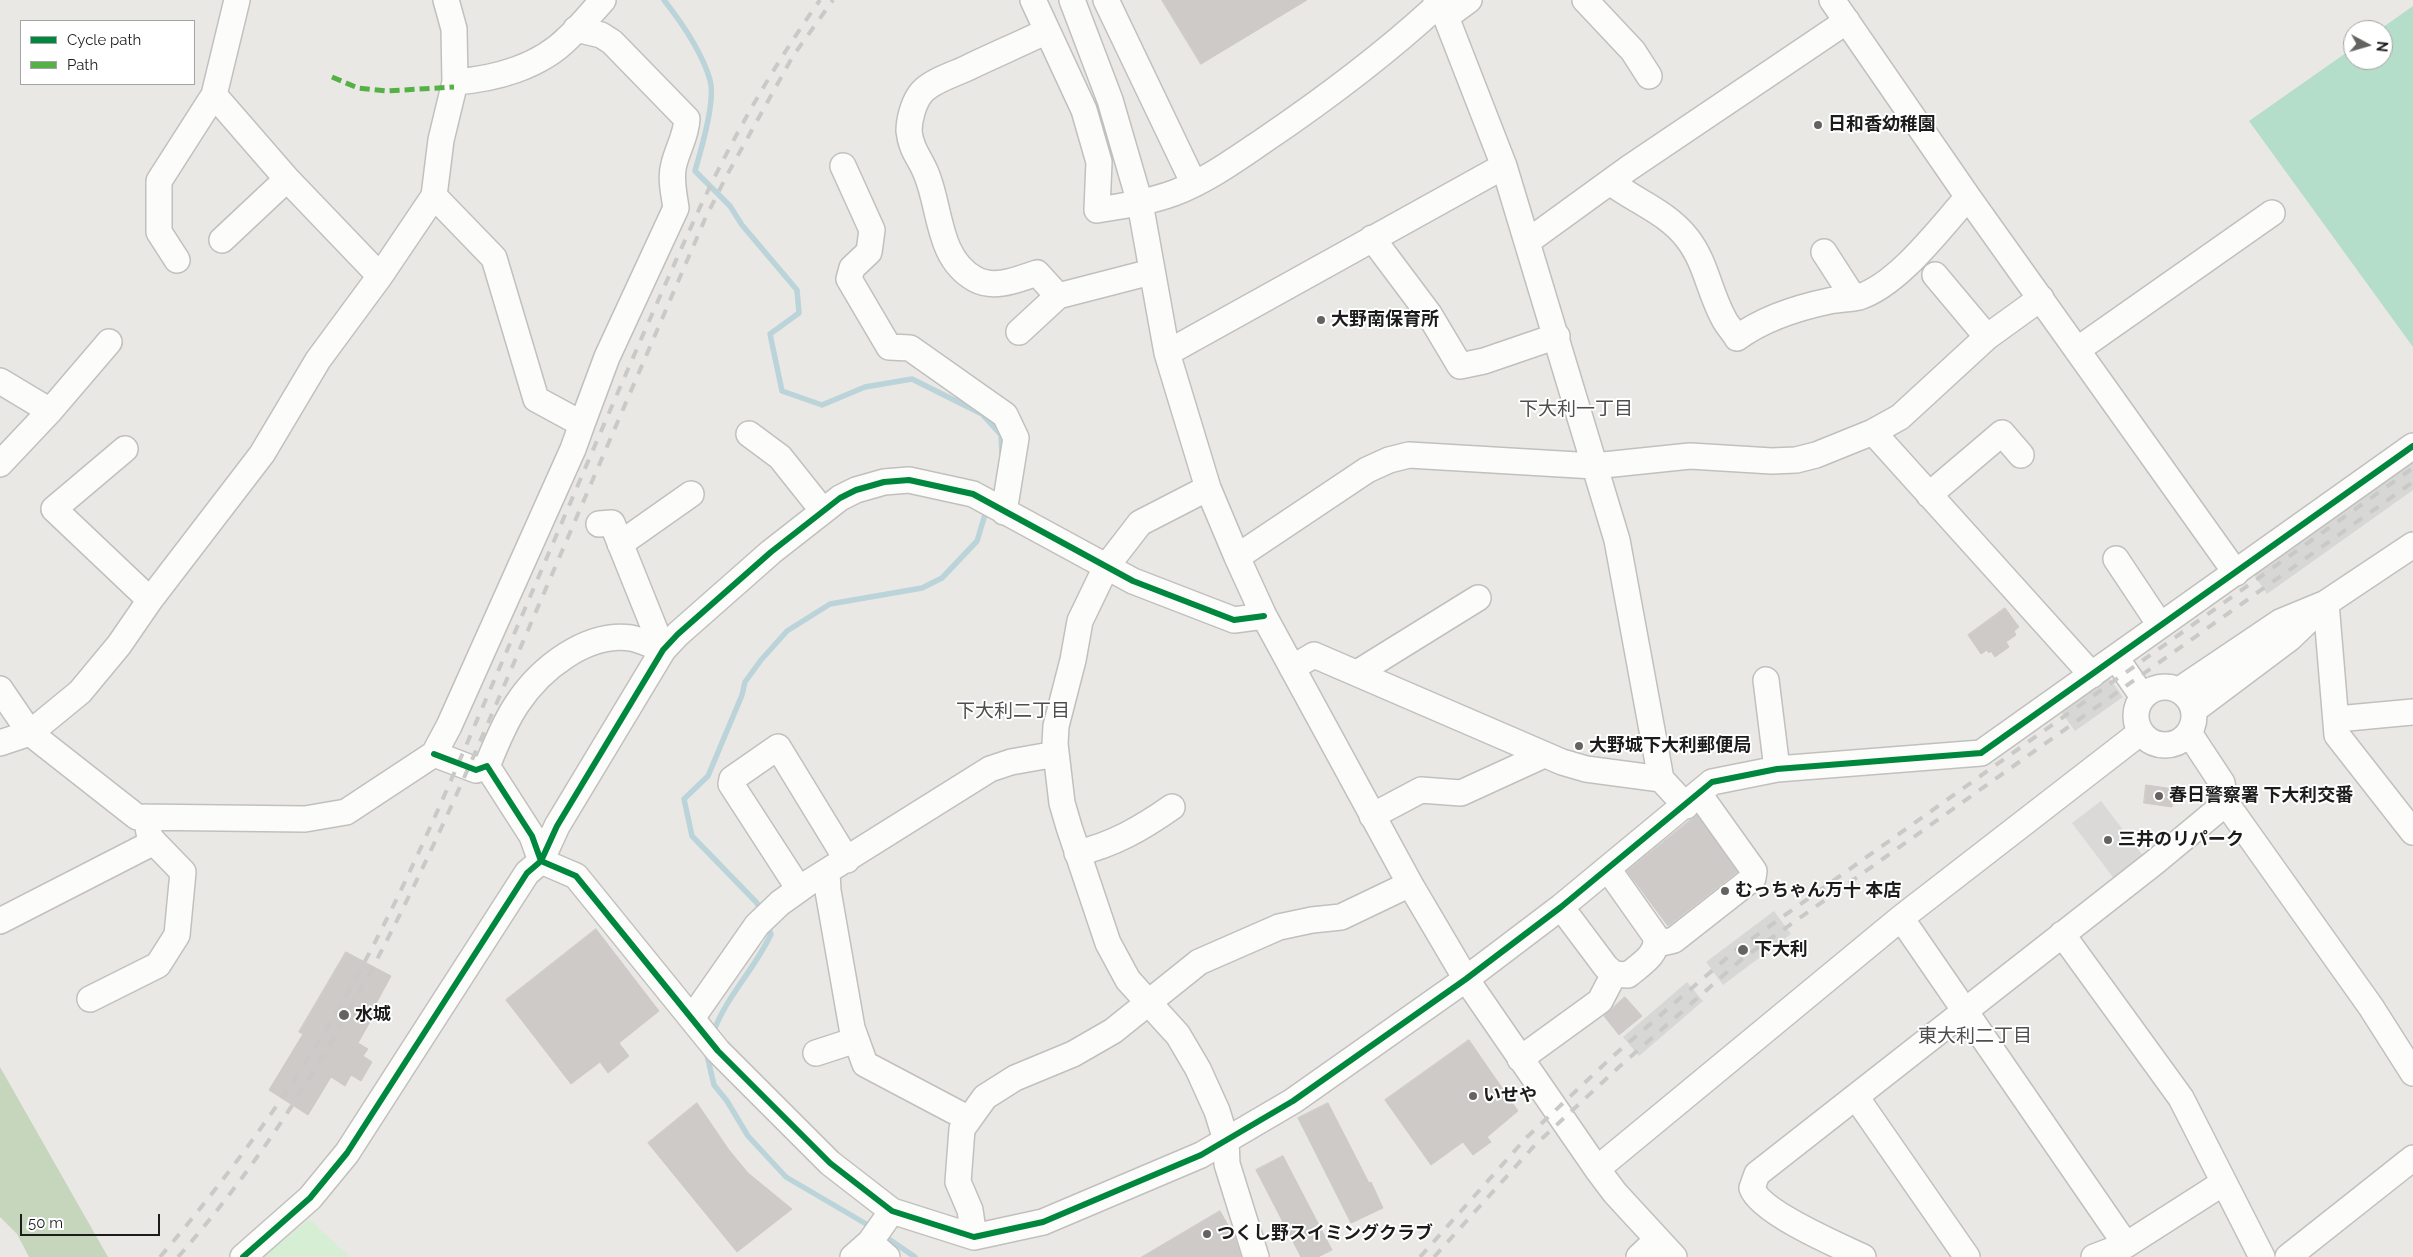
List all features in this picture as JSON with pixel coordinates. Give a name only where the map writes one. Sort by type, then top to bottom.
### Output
[{"type":"street","points":[[177,260],[159,232],[159,181],[214,95],[237,0]]},
{"type":"street","points":[[0,743],[30,733],[80,692],[119,645],[150,600],[262,454],[318,360],[380,276],[434,196],[441,140],[455,82],[454,29],[446,0]]},
{"type":"street","points":[[455,82],[484,79],[514,70],[541,58],[568,39],[604,0]]},
{"type":"street","points":[[1032,0],[1084,110],[1099,162],[1097,210],[1140,203],[1194,184],[1302,115],[1363,70],[1440,7],[1469,0]]},
{"type":"street","points":[[1072,0],[1110,100],[1140,203],[1167,353],[1208,488],[1237,557],[1264,616],[1372,816],[1466,979],[1597,1169],[1615,1193],[1666,1249],[1639,1257]]},
{"type":"street","points":[[1106,0],[1194,184]]},
{"type":"street","points":[[1585,0],[1633,51],[1649,76]]},
{"type":"street","points":[[1832,0],[1968,197],[2236,573]]},
{"type":"street","points":[[1440,7],[1504,166],[1617,540],[1661,779]]},
{"type":"street","points":[[1527,242],[1610,182],[1847,21]]},
{"type":"street","points":[[0,689],[30,733],[137,817],[305,819],[346,812],[434,754],[449,726],[573,450],[607,357],[676,208],[672,181],[673,167],[686,134],[687,119],[612,42],[601,35],[576,29]]},
{"type":"street","points":[[1048,31],[944,78],[922,92],[912,111],[909,131],[914,154],[926,172],[947,248],[962,269],[975,279],[988,284],[998,284],[1037,273],[1058,296]]},
{"type":"street","points":[[214,95],[287,179],[380,276]]},
{"type":"street","points":[[843,166],[872,230],[869,252],[852,268],[849,279],[889,347],[910,348],[1004,416],[1016,438],[1004,512]]},
{"type":"street","points":[[1167,353],[1504,166]]},
{"type":"street","points":[[222,240],[287,179]]},
{"type":"street","points":[[1610,182],[1629,196],[1666,216],[1687,237],[1700,257],[1724,319],[1737,338],[1754,326],[1784,313],[1852,297],[1860,297],[1899,273],[1968,197]]},
{"type":"street","points":[[434,196],[494,258],[536,399],[582,424]]},
{"type":"street","points":[[2077,350],[2272,213]]},
{"type":"street","points":[[1372,238],[1429,314],[1460,366],[1484,361],[1556,336]]},
{"type":"street","points":[[1824,252],[1852,297]]},
{"type":"street","points":[[1019,332],[1058,296],[1151,272]]},
{"type":"street","points":[[1935,275],[1987,337]]},
{"type":"street","points":[[1237,557],[1367,470],[1389,460],[1409,455],[1594,466],[1690,456],[1772,461],[1796,460],[1816,455],[1873,432],[1900,417],[1987,337],[2041,298]]},
{"type":"street","points":[[0,464],[50,411],[109,342]]},
{"type":"street","points":[[0,381],[50,411]]},
{"type":"street","points":[[1873,432],[2092,675]]},
{"type":"street","points":[[1929,495],[2002,433],[2021,455]]},
{"type":"street","points":[[749,434],[780,457],[823,511]]},
{"type":"street","points":[[487,766],[499,788],[532,836],[541,860],[576,876],[718,1051],[830,1163],[892,1211],[974,1237],[1043,1222],[1201,1154],[1293,1101],[1466,979],[1561,907],[1712,782],[1777,769],[1980,753],[2413,446]]},
{"type":"street","points":[[125,449],[54,509],[150,600]]},
{"type":"street","points":[[243,1257],[310,1198],[347,1153],[527,873],[541,860],[557,826],[663,650],[678,634],[764,558],[840,498],[856,490],[884,482],[908,480],[973,494],[1133,581],[1234,620],[1264,616]]},
{"type":"street","points":[[1208,488],[1140,523],[1106,568],[1080,621],[1073,660],[1056,726],[1056,754],[1062,803],[1108,943],[1128,980],[1178,1035],[1198,1069],[1217,1110],[1226,1140],[1226,1164],[1256,1257]]},
{"type":"street","points":[[620,544],[691,494]]},
{"type":"street","points":[[599,524],[612,523],[663,650]]},
{"type":"street","points":[[2413,545],[2326,603],[2290,638],[2186,729],[2166,746],[2156,744],[2147,739],[2141,732],[2136,714],[2149,693],[2171,688],[2179,690],[2186,696],[2186,729],[2208,792],[2216,800],[2226,803],[2371,1007],[2413,1073]]},
{"type":"street","points":[[2116,559],[2160,626]]},
{"type":"street","points":[[1357,673],[1478,598]]},
{"type":"street","points":[[2179,690],[2280,622],[2326,603]]},
{"type":"street","points":[[2326,603],[2337,735],[2413,832]]},
{"type":"street","points":[[434,754],[476,770],[487,766],[518,702],[531,686],[558,660],[592,642],[613,638],[632,638],[663,650]]},
{"type":"street","points":[[2121,654],[2149,693]]},
{"type":"street","points":[[1292,668],[1314,655],[1544,755],[1586,769],[1661,779],[1692,800],[1754,871],[1753,878],[1674,940],[1657,944]]},
{"type":"street","points":[[1766,680],[1777,769]]},
{"type":"street","points":[[2337,719],[2413,712]]},
{"type":"street","points":[[1597,1169],[1901,918],[2141,732]]},
{"type":"street","points":[[789,896],[731,784],[732,780],[778,747],[837,866],[836,936],[852,1028],[865,1064],[969,1119]]},
{"type":"street","points":[[694,1021],[757,925],[789,896],[990,769],[1011,762],[1056,754]]},
{"type":"street","points":[[1372,816],[1421,790],[1461,793],[1544,755]]},
{"type":"street","points":[[1863,1257],[1804,1230],[1759,1199],[1752,1188],[1757,1174],[2226,803]]},
{"type":"street","points":[[1077,853],[1097,849],[1123,838],[1142,828],[1172,807]]},
{"type":"street","points":[[90,999],[158,965],[177,935],[183,872],[150,838],[146,817]]},
{"type":"street","points":[[0,921],[154,842]]},
{"type":"street","points":[[1561,907],[1606,967],[1614,974],[1628,975],[1653,955],[1657,944],[1652,929],[1608,869]]},
{"type":"street","points":[[974,1237],[970,1210],[958,1182],[962,1129],[985,1097],[1015,1078],[1073,1054],[1105,1036],[1150,1004],[1200,962],[1279,927],[1312,920],[1341,917],[1410,884]]},
{"type":"street","points":[[1901,918],[2126,1245]]},
{"type":"street","points":[[2062,934],[2181,1098],[2262,1257]]},
{"type":"street","points":[[1520,1059],[1600,1001],[1614,974]]},
{"type":"street","points":[[816,1053],[856,1040]]},
{"type":"street","points":[[1856,1097],[1967,1257]]},
{"type":"street","points":[[2288,1257],[2413,1158]]},
{"type":"street","points":[[2094,1257],[2126,1245],[2223,1182]]},
{"type":"street","points":[[865,1254],[892,1211]]},
{"type":"green space","points":[[2413,6],[2413,347],[2249,121],[2343,55],[2343,70],[2393,70],[2393,20]]},
{"type":"green space","points":[[0,1067],[108,1257],[29,1257],[17,1234],[0,1217]]},
{"type":"green space","points":[[309,1219],[350,1257],[264,1257]]},
{"type":"shaded area","name":"三井のリパーク","points":[[2101,801],[2144,857],[2115,880],[2072,823]]},
{"type":"pier","points":[[2413,458],[2413,490],[2267,594],[2252,572]]},
{"type":"pier","points":[[2107,675],[2123,697],[2075,731],[2059,709]]},
{"type":"pier","points":[[1774,911],[1791,934],[1723,985],[1706,962]]},
{"type":"pier","points":[[1687,982],[1703,1001],[1639,1056],[1623,1037]]},
{"type":"building","points":[[1162,0],[1307,0],[1201,64]]},
{"type":"building","points":[[2005,608],[2019,627],[2014,631],[2016,635],[2006,642],[2009,647],[1995,657],[1991,651],[1989,653],[1987,650],[1981,654],[1968,635]]},
{"type":"building","name":"春日警察署 下大利交番","points":[[2146,785],[2174,789],[2172,807],[2144,803]]},
{"type":"building","points":[[1697,815],[1737,872],[1668,926],[1627,871]]},
{"type":"building","points":[[596,929],[659,1011],[619,1043],[629,1056],[608,1073],[600,1062],[571,1084],[506,1000]]},
{"type":"building","points":[[346,952],[391,976],[372,1011],[375,1013],[358,1043],[368,1049],[363,1056],[372,1062],[361,1081],[351,1075],[345,1086],[331,1077],[308,1115],[269,1090],[303,1034],[299,1032]]},
{"type":"building","points":[[1625,997],[1642,1016],[1619,1035],[1604,1016]]},
{"type":"building","points":[[1469,1040],[1518,1111],[1487,1137],[1491,1142],[1473,1155],[1463,1142],[1431,1165],[1385,1100]]},
{"type":"building","points":[[697,1103],[729,1150],[748,1173],[792,1209],[737,1252],[648,1143]]},
{"type":"building","points":[[1328,1103],[1383,1208],[1351,1223],[1298,1118]]},
{"type":"building","points":[[1283,1156],[1332,1250],[1318,1257],[1301,1257],[1256,1170]]},
{"type":"building","name":"つくし野スイミングクラブ","points":[[1220,1211],[1234,1236],[1241,1257],[1142,1257]]},
{"type":"waterway","points":[[664,0],[691,38],[710,80],[711,100],[704,138],[695,171],[730,206],[742,225],[797,290],[799,313],[770,334],[782,391],[822,405],[865,387],[912,379],[982,414],[1001,435],[1002,455]]},
{"type":"waterway","points":[[761,912],[757,903],[692,836],[684,799],[708,776],[742,695],[745,682],[761,660],[787,631],[830,604],[922,588],[942,578],[977,541],[987,508]]},
{"type":"waterway","points":[[713,1033],[733,994],[757,959],[771,934],[767,925]]},
{"type":"waterway","points":[[706,1051],[714,1085],[727,1101],[748,1136],[786,1177],[873,1228]]},
{"type":"waterway","points":[[883,1235],[915,1257]]},
{"type":"railway","points":[[160,1257],[206,1201],[271,1114],[330,1023],[377,939],[438,809],[696,216],[723,160],[753,105],[785,52],[820,0]]},
{"type":"railway","points":[[178,1257],[233,1189],[284,1118],[330,1044],[372,968],[412,890],[485,731],[705,219],[727,175],[793,56],[833,0]]},
{"type":"railway","points":[[1420,1257],[1527,1137],[1612,1057],[1736,950],[2413,468]]},
{"type":"railway","points":[[1434,1257],[1535,1145],[1620,1066],[1742,959],[2413,482]]},
{"type":"marked path","points":[[332,77],[358,88],[387,91],[454,87]]},
{"type":"cycle path","points":[[434,754],[476,770],[487,766],[532,836],[541,861],[576,876],[718,1051],[830,1163],[892,1211],[974,1237],[1043,1222],[1201,1155],[1293,1101],[1466,979],[1561,907],[1712,782],[1777,769],[1981,753],[2413,446]]},
{"type":"cycle path","points":[[243,1257],[310,1198],[347,1153],[527,873],[541,861],[557,826],[663,650],[678,634],[771,552],[840,498],[856,490],[884,482],[909,480],[973,494],[1133,581],[1234,620],[1264,616]]},
{"type":"place","name":"日和香幼稚園","points":[[1818,125]]},
{"type":"place","name":"大野南保育所","points":[[1321,320]]},
{"type":"place","name":"大野城下大利郵便局","points":[[1579,746]]},
{"type":"place","name":"春日警察署 下大利交番","points":[[2159,796]]},
{"type":"place","name":"三井のリパーク","points":[[2108,840]]},
{"type":"place","name":"むっちゃん万十 本店","points":[[1725,891]]},
{"type":"place","name":"下大利","points":[[1743,950]]},
{"type":"place","name":"水城","points":[[344,1015]]},
{"type":"place","name":"いせや","points":[[1473,1096]]},
{"type":"place","name":"つくし野スイミングクラブ","points":[[1207,1234]]},
{"type":"district","name":"下大利一丁目","points":[[1576,409]]},
{"type":"district","name":"下大利二丁目","points":[[1013,711]]},
{"type":"district","name":"東大利二丁目","points":[[1975,1036]]}]
